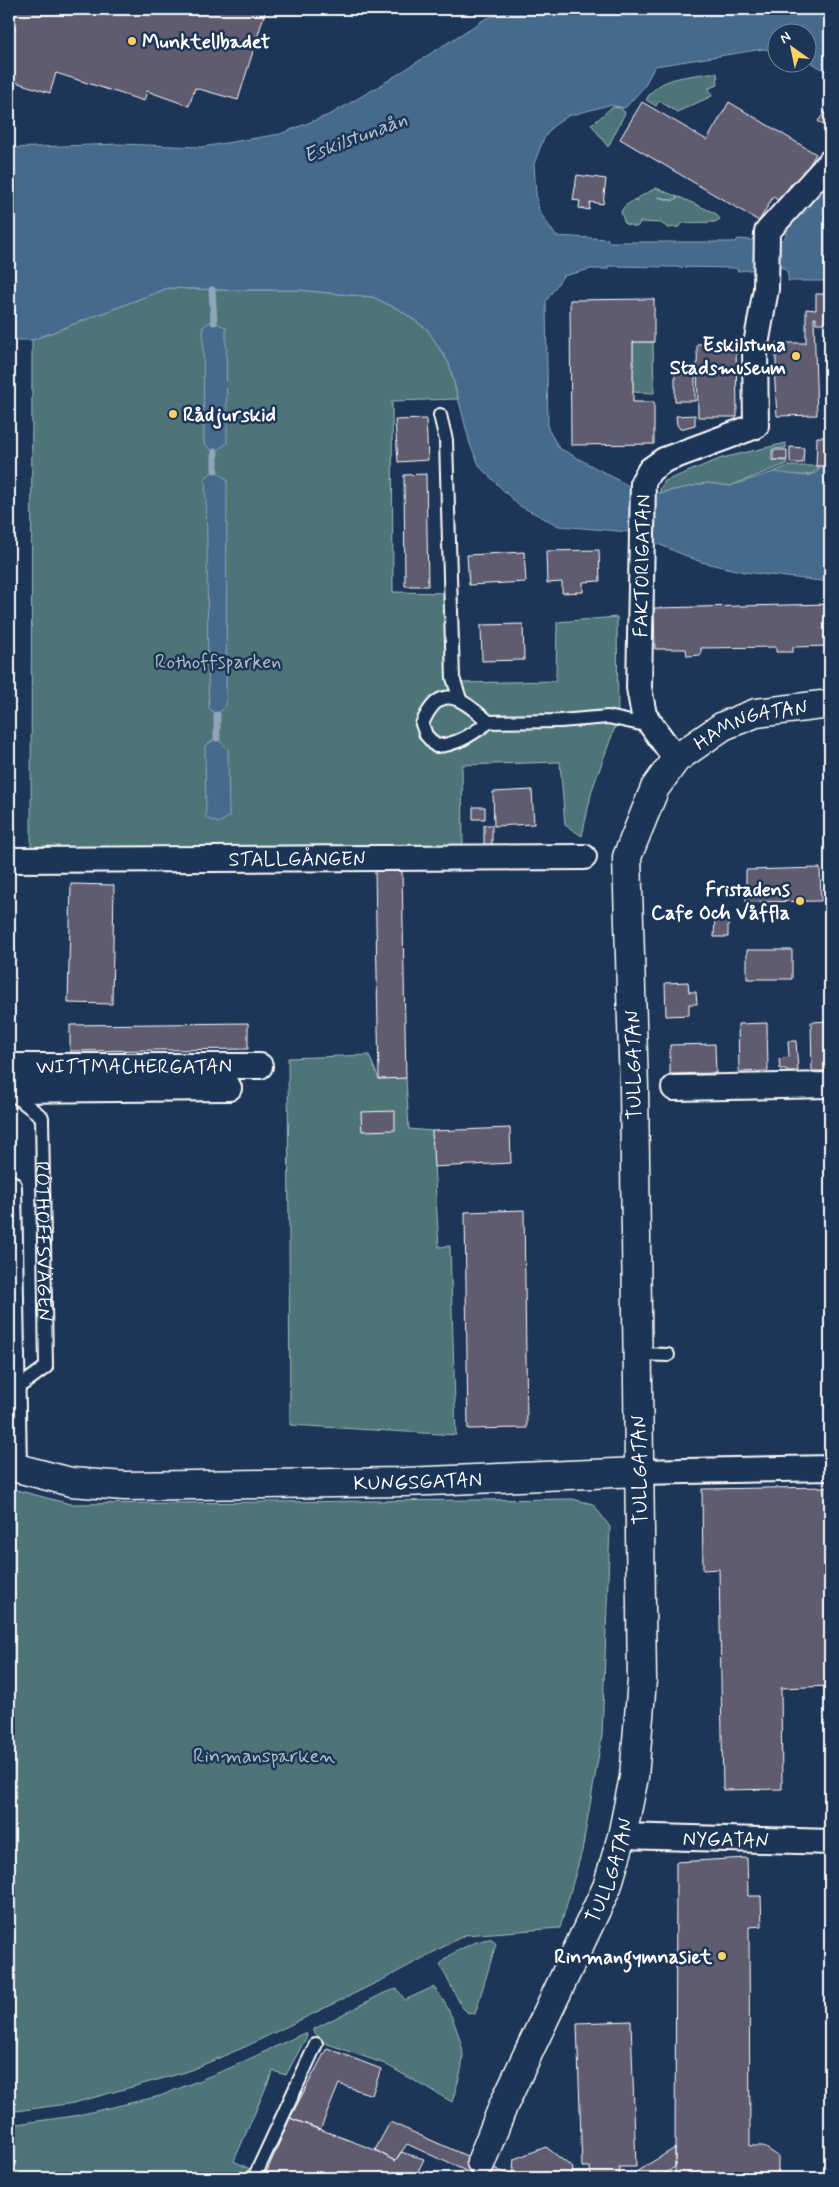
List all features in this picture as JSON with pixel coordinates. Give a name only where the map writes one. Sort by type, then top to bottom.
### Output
[{"type":"street","name":"FAKTORIGATAN","points":[[676,758],[644,715],[639,688],[643,486],[650,470],[664,460],[756,426],[755,350],[766,289],[768,267],[767,232],[830,162]]},
{"type":"street","name":"HAMNGATAN","points":[[676,758],[723,726],[756,712],[830,704]]},
{"type":"street","name":"TULLGATAN","points":[[477,2172],[504,2104],[608,1886],[622,1836],[634,1777],[642,1680],[634,1088],[627,857],[655,788],[676,758]]},
{"type":"street","name":"STALLGÅNGEN","points":[[9,860],[584,857]]},
{"type":"street","name":"WITTMACHERGATAN","points":[[9,1066],[260,1066]]},
{"type":"street","points":[[674,1088],[830,1085]]},
{"type":"street","name":"WITTMACHERGATAN","points":[[9,1090],[229,1088]]},
{"type":"street","name":"ROTHOFFSVÄGEN","points":[[9,1187],[12,1392],[11,1466]]},
{"type":"street","name":"KUNGSGATAN","points":[[11,1466],[71,1482],[124,1486],[387,1482],[639,1472],[830,1468]]},
{"type":"street","name":"NYGATAN","points":[[622,1836],[830,1842]]},
{"type":"lane","points":[[440,415],[446,440],[453,678],[460,699]]},
{"type":"lane","points":[[489,722],[460,699],[447,696],[437,700],[428,709],[422,724],[426,735],[436,746],[450,745],[467,738],[489,722],[608,718],[653,726]]},
{"type":"lane","name":"ROTHOFFSVÄGEN","points":[[9,1090],[42,1116],[46,1367],[12,1392]]},
{"type":"lane","points":[[637,1354],[668,1354]]},
{"type":"lane","points":[[254,2178],[316,2044]]},
{"type":"green space","points":[[717,73],[718,85],[709,88],[712,96],[677,112],[659,101],[656,106],[646,100],[651,92],[665,82]]},
{"type":"green space","points":[[614,107],[621,108],[625,113],[608,147],[591,124]]},
{"type":"green space","points":[[656,188],[678,197],[671,200],[658,197],[673,201],[679,197],[715,213],[720,219],[715,222],[683,223],[679,227],[668,228],[661,223],[640,222],[637,227],[625,224],[621,212],[624,207],[635,199],[639,202],[636,199]]},
{"type":"green space","name":"Rothoffsparken","points":[[168,288],[298,290],[373,297],[400,310],[427,329],[449,363],[458,399],[392,401],[393,592],[456,593],[458,683],[556,681],[557,622],[617,617],[618,719],[592,790],[582,836],[565,825],[560,762],[462,765],[463,845],[31,851],[32,340]]},
{"type":"green space","points":[[633,342],[653,342],[654,393],[633,392]]},
{"type":"green space","points":[[786,443],[786,448],[772,449],[771,460],[787,461],[787,464],[730,486],[707,483],[660,493],[660,489],[665,481],[722,458]]},
{"type":"green space","points":[[788,466],[821,466],[809,474],[765,475]]},
{"type":"green space","points":[[369,1055],[379,1079],[406,1078],[409,1129],[432,1131],[439,1247],[450,1246],[456,1435],[290,1425],[288,1058]]},
{"type":"green space","name":"Rinmansparken","points":[[9,1488],[70,1504],[572,1499],[593,1504],[610,1527],[602,1736],[582,1851],[560,1928],[465,1935],[388,1977],[247,2046],[186,2072],[74,2103],[9,2112]]},
{"type":"green space","points":[[492,1939],[496,1944],[475,2014],[468,2013],[462,2007],[440,1965],[448,1956],[462,1948]]},
{"type":"green space","points":[[433,1987],[443,1999],[448,2009],[462,2050],[463,2057],[459,2080],[452,2102],[385,2064],[325,2043],[314,2032],[314,2029],[384,1993],[397,1989],[405,2000]]},
{"type":"green space","points":[[302,2034],[307,2034],[307,2036],[286,2075],[273,2071],[234,2161],[250,2169],[246,2178],[9,2178],[9,2125],[74,2116],[160,2096],[230,2068]]},
{"type":"water","name":"Eskilstunaån","points":[[516,9],[830,9],[830,70],[824,70],[816,65],[816,22],[766,22],[766,49],[655,66],[644,87],[625,108],[609,105],[568,116],[552,127],[543,140],[534,164],[539,211],[556,236],[608,239],[608,242],[735,242],[738,239],[778,242],[786,236],[789,221],[797,211],[802,215],[811,206],[805,201],[830,174],[830,281],[788,281],[787,272],[780,267],[738,271],[735,268],[608,266],[608,269],[591,269],[563,276],[546,301],[548,429],[559,448],[629,486],[660,493],[707,483],[730,486],[774,472],[806,476],[816,473],[821,466],[830,466],[830,582],[744,572],[701,562],[629,532],[559,526],[518,505],[480,467],[470,444],[449,363],[427,329],[400,310],[373,297],[298,290],[168,288],[32,340],[9,340],[9,148],[118,144],[202,147],[280,134],[331,114],[381,85],[485,19]]},
{"type":"water","points":[[211,321],[226,327],[227,443],[215,452],[204,444],[203,327]]},
{"type":"water","points":[[215,470],[227,480],[226,705],[217,715],[209,708],[205,478]]},
{"type":"water","points":[[217,738],[228,749],[229,817],[218,823],[206,818],[205,746]]},
{"type":"building","name":"Munktellbadet","points":[[9,9],[266,9],[238,100],[195,88],[189,106],[147,91],[144,101],[56,73],[50,93],[9,80]]},
{"type":"building","points":[[642,102],[707,140],[729,102],[816,154],[796,187],[791,184],[780,201],[773,197],[759,221],[620,139]]},
{"type":"building","points":[[830,106],[830,131],[818,121]]},
{"type":"building","points":[[577,175],[606,179],[603,204],[590,202],[589,210],[579,208],[580,201],[573,200]]},
{"type":"building","name":"Eskilstuna Stadsmuseum","points":[[816,294],[830,294],[830,323],[816,323],[816,318],[814,318],[817,415],[777,416],[774,368],[776,368],[776,343],[806,343],[806,309],[816,310]]},
{"type":"building","points":[[654,299],[654,342],[633,342],[633,402],[654,402],[654,444],[571,445],[570,300]]},
{"type":"building","points":[[736,343],[737,417],[698,417],[697,344]]},
{"type":"building","points":[[675,374],[695,374],[695,401],[675,401]]},
{"type":"building","points":[[695,415],[695,425],[680,429],[677,425],[676,416]]},
{"type":"building","points":[[426,419],[428,460],[398,462],[395,420]]},
{"type":"building","points":[[817,437],[830,437],[830,466],[816,466]]},
{"type":"building","points":[[790,447],[804,448],[803,463],[790,463]]},
{"type":"building","points":[[773,450],[787,450],[787,460],[773,460]]},
{"type":"building","points":[[426,474],[428,586],[405,586],[404,475]]},
{"type":"building","points":[[599,550],[600,581],[583,582],[583,592],[562,593],[562,582],[547,583],[546,551]]},
{"type":"building","points":[[524,552],[526,582],[469,585],[467,555]]},
{"type":"building","points":[[830,604],[830,646],[793,647],[793,652],[776,652],[776,647],[701,648],[701,655],[687,656],[686,649],[655,649],[654,608]]},
{"type":"building","points":[[523,624],[524,660],[482,661],[481,625]]},
{"type":"building","points":[[532,790],[534,824],[494,826],[493,792]]},
{"type":"building","points":[[473,807],[485,807],[485,819],[473,819]]},
{"type":"building","points":[[484,825],[492,825],[492,846],[484,847]]},
{"type":"building","points":[[820,868],[821,901],[746,902],[746,870]]},
{"type":"building","points":[[375,870],[402,870],[406,1078],[379,1079]]},
{"type":"building","points":[[71,884],[114,885],[112,1004],[68,1003]]},
{"type":"building","points":[[715,918],[728,918],[728,937],[714,937]]},
{"type":"building","points":[[747,950],[792,950],[792,979],[747,979]]},
{"type":"building","points":[[826,971],[830,971],[830,990],[827,990]]},
{"type":"building","points":[[688,982],[689,992],[696,992],[697,1004],[689,1004],[689,1015],[666,1016],[665,983]]},
{"type":"building","points":[[830,1021],[830,1071],[812,1071],[811,1022]]},
{"type":"building","points":[[248,1023],[248,1049],[70,1051],[70,1025]]},
{"type":"building","points":[[767,1023],[768,1071],[739,1072],[738,1024]]},
{"type":"building","points":[[788,1041],[796,1041],[798,1071],[780,1069],[779,1059],[789,1057]]},
{"type":"building","points":[[715,1044],[716,1073],[670,1074],[670,1045]]},
{"type":"building","points":[[395,1111],[395,1130],[362,1131],[361,1112]]},
{"type":"building","points":[[510,1128],[511,1163],[434,1167],[432,1131]]},
{"type":"building","points":[[524,1210],[527,1428],[468,1429],[465,1212]]},
{"type":"building","points":[[830,1487],[830,1686],[781,1688],[782,1789],[723,1790],[719,1569],[703,1570],[702,1489]]},
{"type":"building","points":[[747,1858],[748,1896],[761,1896],[762,1926],[749,1927],[750,2146],[763,2146],[778,2156],[778,2178],[675,2178],[676,1862]]},
{"type":"building","points":[[631,2021],[636,2167],[619,2167],[620,2178],[591,2178],[590,2167],[582,2167],[577,2023]]},
{"type":"building","points":[[327,2048],[381,2069],[372,2095],[339,2084],[320,2130],[290,2118]]},
{"type":"building","points":[[290,2118],[375,2150],[395,2161],[401,2152],[424,2159],[415,2178],[264,2178]]},
{"type":"building","points":[[390,2122],[512,2176],[512,2178],[481,2178],[407,2144],[395,2161],[375,2150]]},
{"type":"building","points":[[546,2147],[573,2168],[571,2178],[512,2178],[514,2159]]},
{"type":"building","points":[[675,2148],[675,2167],[658,2178],[626,2178]]},
{"type":"waterway","points":[[212,290],[214,322]]},
{"type":"waterway","points":[[215,452],[215,470]]},
{"type":"waterway","points":[[217,715],[217,738]]},
{"type":"place","name":"Munktellbadet","points":[[132,41]]},
{"type":"place","name":"Eskilstuna Stadsmuseum","points":[[796,356]]},
{"type":"place","name":"Rådjurskid","points":[[173,414]]},
{"type":"place","name":"Fristadens Cafe Och Våffla","points":[[800,901]]},
{"type":"place","name":"Rinmangymnasiet","points":[[722,1956]]}]
